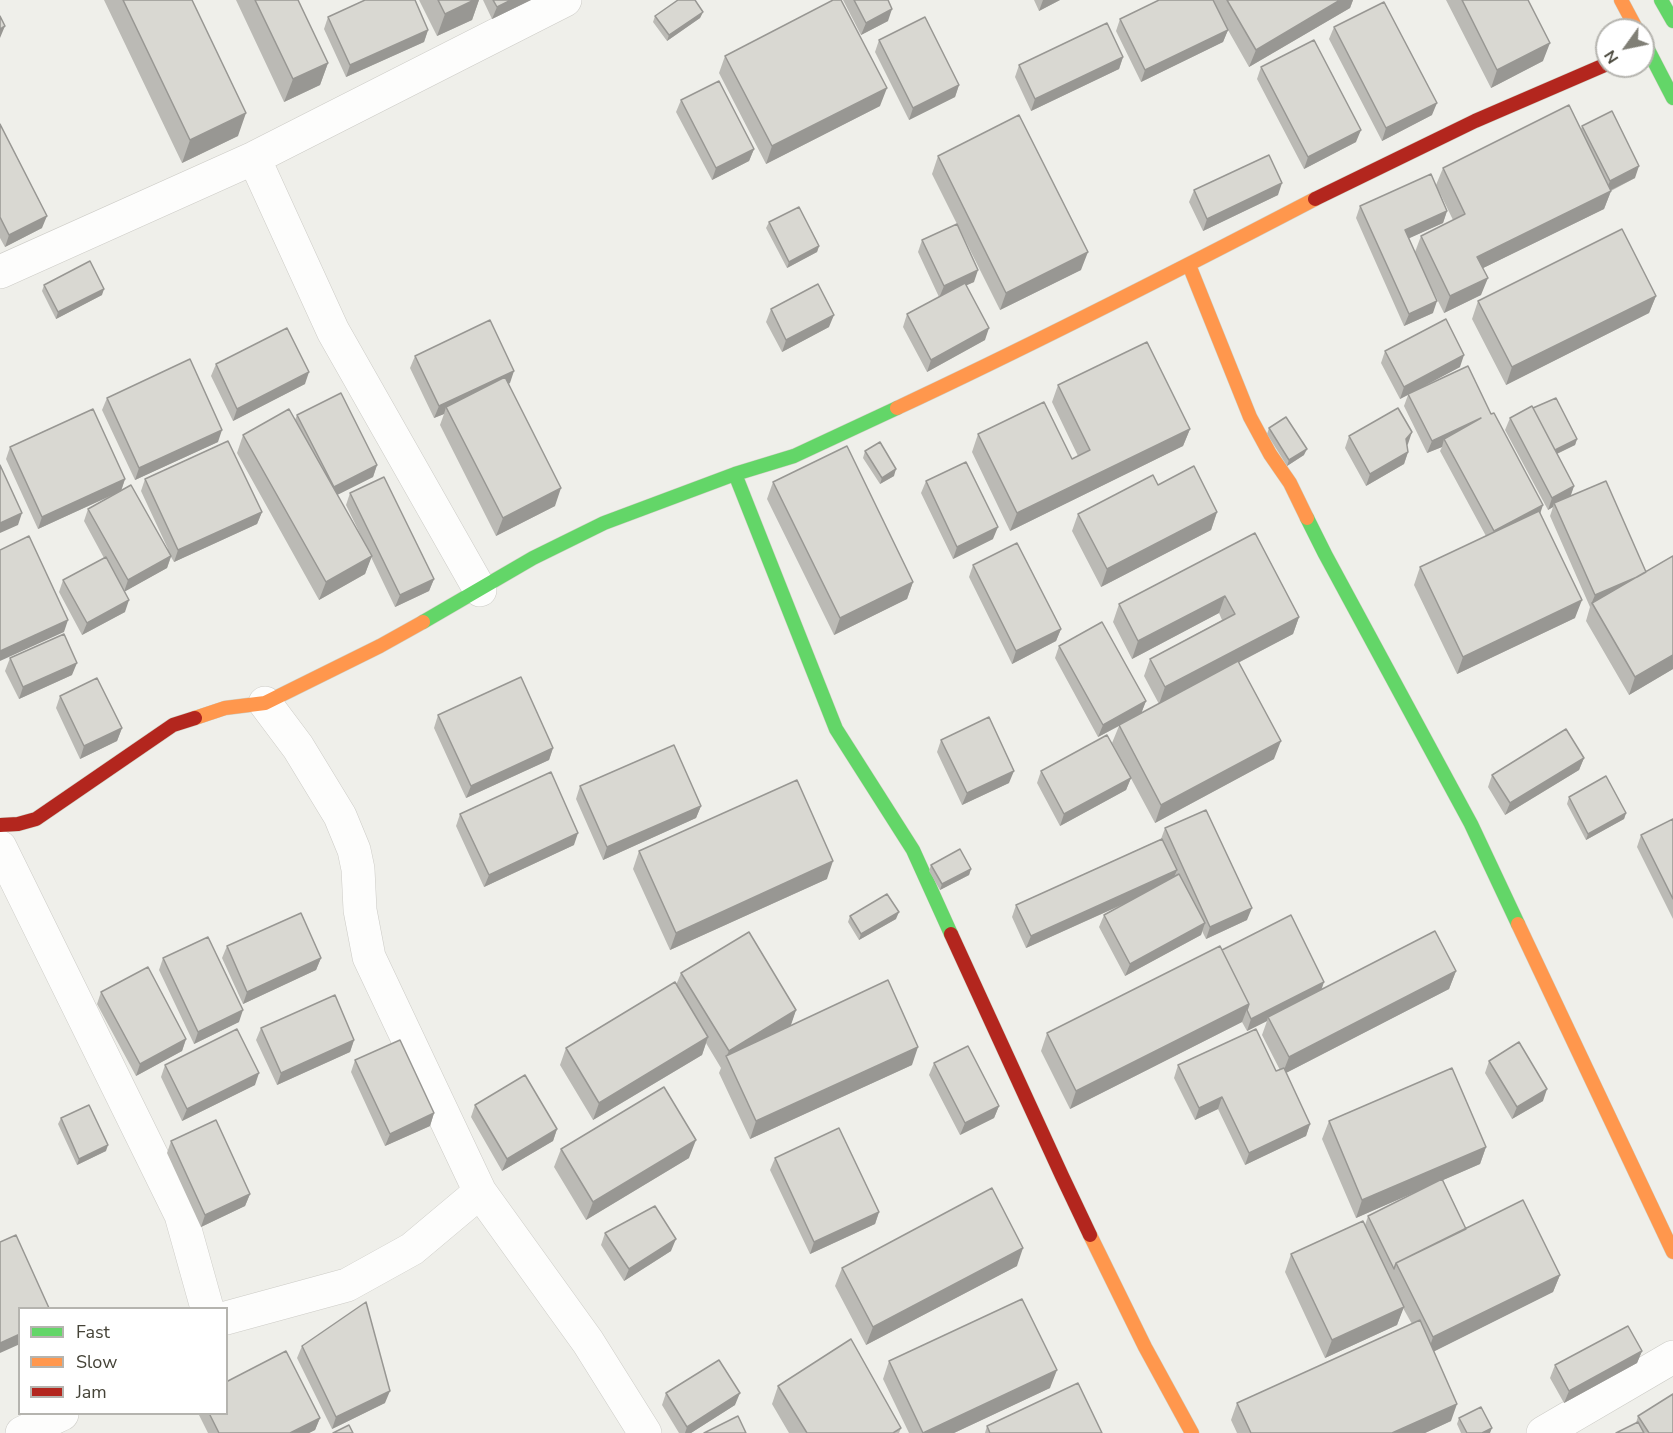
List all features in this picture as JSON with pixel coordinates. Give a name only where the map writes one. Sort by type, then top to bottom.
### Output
[{"type":"street","points":[[0,272],[254,158],[565,0]]},
{"type":"street","points":[[1621,0],[1630,18]]},
{"type":"street","points":[[1662,0],[1673,21]]},
{"type":"street","points":[[1655,65],[1673,98]]},
{"type":"street","points":[[0,825],[18,824],[36,819],[173,725],[225,708],[265,703],[380,646],[533,558],[604,523],[735,474],[794,456],[963,377],[1189,265],[1332,190],[1475,121],[1595,69]]},
{"type":"street","points":[[254,158],[333,331],[480,590]]},
{"type":"street","points":[[1189,265],[1250,417],[1269,454],[1290,483],[1324,554],[1471,824],[1673,1252]]},
{"type":"street","points":[[735,474],[836,729],[913,850],[1062,1176],[1145,1347],[1192,1433]]},
{"type":"street","points":[[265,703],[298,747],[340,816],[354,850],[358,869],[360,910],[369,957],[480,1192],[588,1342],[645,1433]]},
{"type":"street","points":[[0,847],[181,1215],[207,1307]]},
{"type":"street","points":[[228,1317],[347,1285],[412,1249],[480,1192]]},
{"type":"street","points":[[1542,1433],[1673,1357]]},
{"type":"building","points":[[123,0],[192,0],[246,113],[190,140]]},
{"type":"building","points":[[255,0],[298,0],[328,63],[293,79]]},
{"type":"building","points":[[365,0],[415,0],[428,30],[350,65],[328,17]]},
{"type":"building","points":[[438,0],[474,0],[445,14]]},
{"type":"building","points":[[493,0],[511,0],[497,7]]},
{"type":"building","points":[[678,0],[695,0],[703,12],[669,35],[655,16]]},
{"type":"building","points":[[833,0],[841,0],[887,88],[772,146],[725,56]]},
{"type":"building","points":[[854,0],[888,0],[892,9],[866,23]]},
{"type":"building","points":[[1159,0],[1213,0],[1228,30],[1145,70],[1120,19]]},
{"type":"building","points":[[1227,0],[1340,0],[1256,50]]},
{"type":"building","points":[[1462,0],[1528,0],[1550,43],[1497,70]]},
{"type":"building","points":[[1384,2],[1437,103],[1386,128],[1334,27]]},
{"type":"building","points":[[0,16],[5,26],[0,29]]},
{"type":"building","points":[[925,17],[959,85],[913,108],[879,40]]},
{"type":"building","points":[[1107,23],[1123,57],[1035,99],[1019,65]]},
{"type":"building","points":[[1314,40],[1361,130],[1308,157],[1261,67]]},
{"type":"building","points":[[719,81],[754,149],[716,168],[681,100]]},
{"type":"building","points":[[1569,105],[1611,191],[1477,257],[1488,278],[1450,296],[1421,236],[1465,214],[1443,168]]},
{"type":"building","points":[[1612,111],[1639,166],[1610,181],[1582,126]]},
{"type":"building","points":[[1019,115],[1088,252],[1006,293],[938,156]]},
{"type":"building","points":[[0,124],[47,216],[9,235],[0,217]]},
{"type":"building","points":[[1269,155],[1282,183],[1207,219],[1194,190]]},
{"type":"building","points":[[1431,174],[1447,211],[1405,230],[1437,301],[1409,314],[1360,206]]},
{"type":"building","points":[[799,207],[819,246],[789,262],[769,222]]},
{"type":"building","points":[[957,224],[978,270],[944,286],[922,240]]},
{"type":"building","points":[[1622,229],[1656,296],[1512,367],[1478,301]]},
{"type":"building","points":[[90,261],[104,289],[58,312],[44,285]]},
{"type":"building","points":[[965,283],[989,328],[931,360],[907,314]]},
{"type":"building","points":[[818,284],[834,315],[786,340],[771,309]]},
{"type":"building","points":[[1446,319],[1464,355],[1404,387],[1385,351]]},
{"type":"building","points":[[490,320],[514,371],[439,406],[415,356]]},
{"type":"building","points":[[287,328],[309,372],[237,409],[216,364]]},
{"type":"building","points":[[1147,342],[1190,429],[1017,513],[978,434],[1044,402],[1072,459],[1090,450],[1058,385]]},
{"type":"building","points":[[190,359],[222,430],[139,468],[107,398]]},
{"type":"building","points":[[1468,366],[1491,414],[1494,413],[1543,505],[1494,531],[1444,439],[1481,418],[1432,441],[1408,394]]},
{"type":"building","points":[[505,377],[561,488],[503,518],[446,407]]},
{"type":"building","points":[[341,393],[377,465],[334,487],[297,415]]},
{"type":"building","points":[[1556,398],[1577,439],[1555,450],[1533,408]]},
{"type":"building","points":[[1532,406],[1574,486],[1552,498],[1510,418]]},
{"type":"building","points":[[1398,408],[1412,432],[1406,439],[1408,452],[1370,474],[1349,436]]},
{"type":"building","points":[[93,409],[125,479],[42,517],[10,447]]},
{"type":"building","points":[[289,409],[372,556],[326,582],[243,435]]},
{"type":"building","points":[[1286,417],[1307,449],[1289,460],[1269,428]]},
{"type":"building","points":[[228,441],[262,512],[178,550],[145,479]]},
{"type":"building","points":[[880,442],[896,469],[882,478],[865,451]]},
{"type":"building","points":[[847,446],[913,582],[840,618],[773,482]]},
{"type":"building","points":[[966,462],[998,527],[957,547],[926,481]]},
{"type":"building","points":[[0,465],[22,513],[0,523]]},
{"type":"building","points":[[1194,466],[1217,512],[1107,569],[1078,514],[1153,475],[1158,485]]},
{"type":"building","points":[[384,477],[434,579],[400,595],[350,493]]},
{"type":"building","points":[[1606,481],[1646,572],[1595,595],[1554,503]]},
{"type":"building","points":[[131,485],[171,556],[128,580],[88,509]]},
{"type":"building","points":[[1539,511],[1582,600],[1463,657],[1420,567]]},
{"type":"building","points":[[1255,533],[1299,617],[1165,687],[1150,659],[1235,614],[1225,596],[1138,641],[1119,604]]},
{"type":"building","points":[[29,536],[68,620],[0,651],[0,550]]},
{"type":"building","points":[[1017,543],[1061,629],[1016,651],[973,565]]},
{"type":"building","points":[[1673,556],[1673,655],[1635,677],[1592,603]]},
{"type":"building","points":[[106,557],[129,600],[87,623],[63,580]]},
{"type":"building","points":[[1102,622],[1146,701],[1103,725],[1059,646]]},
{"type":"building","points":[[64,634],[77,663],[23,687],[10,658]]},
{"type":"building","points":[[1238,661],[1281,741],[1161,805],[1119,725]]},
{"type":"building","points":[[521,677],[553,748],[471,786],[438,715]]},
{"type":"building","points":[[97,678],[122,728],[84,746],[60,696]]},
{"type":"building","points":[[989,717],[1014,771],[967,793],[941,740]]},
{"type":"building","points":[[1566,729],[1584,758],[1510,803],[1492,775]]},
{"type":"building","points":[[1107,735],[1131,778],[1064,814],[1041,771]]},
{"type":"building","points":[[674,745],[701,806],[607,847],[580,786]]},
{"type":"building","points":[[551,772],[578,833],[489,875],[460,814]]},
{"type":"building","points":[[1606,776],[1626,813],[1588,834],[1569,797]]},
{"type":"building","points":[[797,780],[833,861],[676,933],[639,851]]},
{"type":"building","points":[[1206,810],[1252,908],[1210,927],[1165,828]]},
{"type":"building","points":[[1673,819],[1673,899],[1641,835]]},
{"type":"building","points":[[1162,839],[1177,870],[1031,936],[1016,905]]},
{"type":"building","points":[[960,849],[971,869],[942,884],[931,865]]},
{"type":"building","points":[[1179,874],[1205,923],[1130,964],[1104,915]]},
{"type":"building","points":[[887,894],[899,912],[861,934],[850,916]]},
{"type":"building","points":[[301,913],[321,958],[247,992],[227,946]]},
{"type":"building","points":[[1291,915],[1324,982],[1251,1019],[1247,1010],[1249,1004],[1222,950]]},
{"type":"building","points":[[1435,931],[1456,971],[1289,1057],[1268,1017]]},
{"type":"building","points":[[749,932],[796,1010],[729,1051],[681,973]]},
{"type":"building","points":[[208,937],[243,1010],[198,1032],[163,958]]},
{"type":"building","points":[[1220,946],[1249,1004],[1076,1091],[1047,1033]]},
{"type":"building","points":[[148,967],[186,1039],[140,1064],[101,992]]},
{"type":"building","points":[[888,980],[918,1047],[756,1121],[726,1056]]},
{"type":"building","points":[[675,982],[708,1037],[599,1103],[566,1048]]},
{"type":"building","points":[[335,995],[354,1040],[281,1073],[261,1028]]},
{"type":"building","points":[[237,1029],[259,1073],[187,1109],[165,1065]]},
{"type":"building","points":[[1256,1029],[1276,1071],[1284,1068],[1310,1124],[1249,1153],[1222,1097],[1199,1108],[1178,1065]]},
{"type":"building","points":[[400,1040],[434,1113],[390,1134],[355,1060]]},
{"type":"building","points":[[1519,1042],[1547,1089],[1517,1107],[1489,1061]]},
{"type":"building","points":[[968,1046],[999,1106],[965,1123],[934,1063]]},
{"type":"building","points":[[1452,1068],[1486,1147],[1362,1200],[1329,1121]]},
{"type":"building","points":[[525,1075],[557,1129],[507,1159],[475,1105]]},
{"type":"building","points":[[664,1087],[696,1140],[593,1202],[561,1149]]},
{"type":"building","points":[[89,1105],[108,1145],[79,1159],[61,1118]]},
{"type":"building","points":[[216,1120],[250,1194],[205,1215],[171,1141]]},
{"type":"building","points":[[839,1128],[879,1212],[814,1242],[775,1158]]},
{"type":"building","points":[[1442,1179],[1466,1229],[1396,1263],[1394,1269],[1368,1216]]},
{"type":"building","points":[[992,1188],[1023,1248],[873,1327],[842,1268]]},
{"type":"building","points":[[1523,1200],[1560,1275],[1433,1337],[1396,1263]]},
{"type":"building","points":[[655,1206],[676,1239],[629,1269],[605,1233]]},
{"type":"building","points":[[1363,1221],[1404,1307],[1332,1340],[1291,1254]]},
{"type":"building","points":[[16,1235],[49,1307],[18,1307],[18,1335],[0,1343],[0,1242]]},
{"type":"building","points":[[1022,1299],[1057,1370],[923,1433],[889,1361]]},
{"type":"building","points":[[366,1302],[390,1391],[336,1417],[302,1346]]},
{"type":"building","points":[[1420,1320],[1457,1404],[1392,1433],[1251,1433],[1237,1403]]},
{"type":"building","points":[[1628,1326],[1642,1351],[1569,1391],[1555,1365]]},
{"type":"building","points":[[851,1339],[901,1428],[893,1433],[807,1433],[778,1386]]},
{"type":"building","points":[[286,1351],[320,1418],[290,1433],[219,1433],[210,1415],[228,1415],[228,1381]]},
{"type":"building","points":[[719,1360],[740,1393],[687,1427],[666,1393]]},
{"type":"building","points":[[1078,1383],[1102,1433],[990,1433],[987,1426]]},
{"type":"building","points":[[1673,1394],[1673,1433],[1649,1433],[1638,1416]]},
{"type":"building","points":[[1481,1407],[1492,1428],[1482,1433],[1467,1433],[1459,1418]]},
{"type":"building","points":[[738,1416],[746,1433],[704,1433]]},
{"type":"building","points":[[1638,1422],[1644,1433],[1616,1433]]},
{"type":"building","points":[[349,1425],[353,1433],[333,1433]]},
{"type":"traffic: fast","points":[[1661,0],[1673,21]]},
{"type":"traffic: fast","points":[[1655,63],[1673,98]]},
{"type":"traffic: fast","points":[[423,622],[533,558],[604,523],[735,474],[794,456],[897,408]]},
{"type":"traffic: fast","points":[[735,474],[836,729],[913,850],[951,934]]},
{"type":"traffic: fast","points":[[1307,518],[1471,824],[1518,924]]},
{"type":"traffic: slow","points":[[1621,0],[1631,18]]},
{"type":"traffic: slow","points":[[897,408],[1107,306],[1315,199]]},
{"type":"traffic: slow","points":[[1189,265],[1250,417],[1270,454],[1290,483],[1307,518]]},
{"type":"traffic: slow","points":[[195,718],[225,708],[265,703],[423,622]]},
{"type":"traffic: slow","points":[[1518,924],[1673,1252]]},
{"type":"traffic: slow","points":[[1090,1235],[1145,1347],[1192,1433]]},
{"type":"traffic: jam","points":[[1315,199],[1475,121],[1595,69]]},
{"type":"traffic: jam","points":[[0,825],[18,824],[36,819],[173,725],[195,718]]},
{"type":"traffic: jam","points":[[951,934],[1090,1235]]}]
